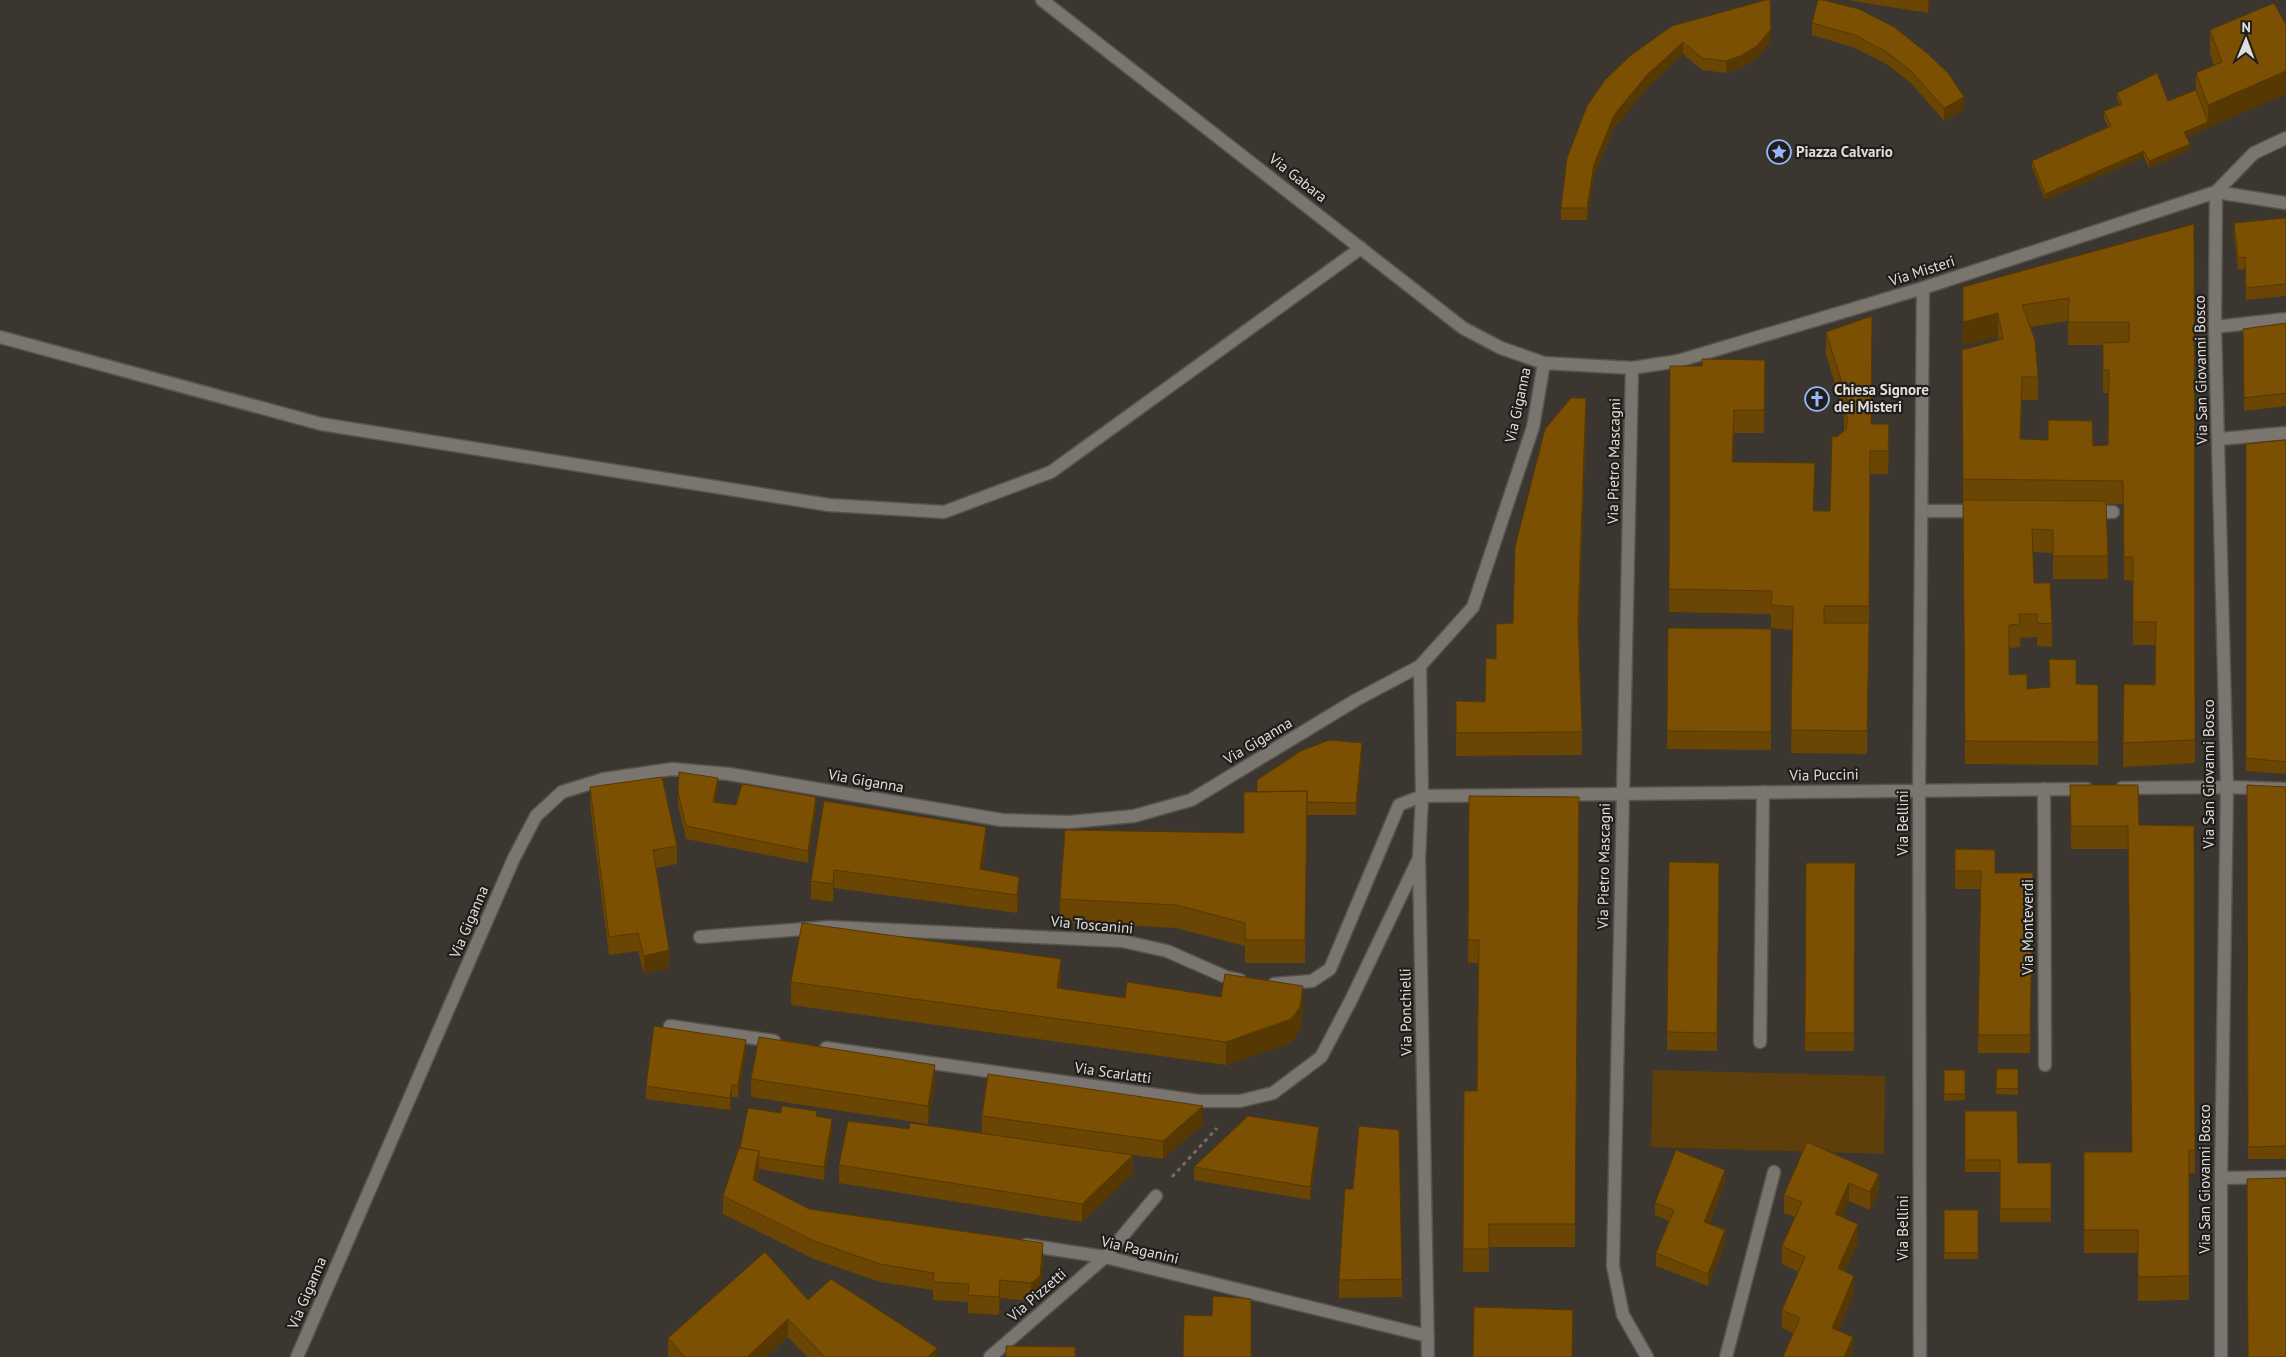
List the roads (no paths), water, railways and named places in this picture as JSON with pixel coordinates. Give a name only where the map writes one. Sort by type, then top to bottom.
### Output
[{"type":"street","name":"Via Gabara","points":[[1042,0],[1463,328],[1501,348],[1544,363]]},
{"type":"street","name":"Via Misteri","points":[[1544,363],[1632,368],[1678,361],[1924,288],[2216,192],[2254,153],[2286,138]]},
{"type":"street","points":[[2216,192],[2286,203]]},
{"type":"street","name":"Via San Giovanni Bosco","points":[[2216,192],[2215,327],[2227,787],[2221,1178],[2221,1357]]},
{"type":"street","points":[[0,337],[322,424],[829,505],[944,512],[1051,472],[1361,248]]},
{"type":"street","name":"Via Bellini","points":[[1920,1357],[1919,790],[1924,288]]},
{"type":"street","points":[[2215,327],[2286,319]]},
{"type":"street","name":"Via Giganna","points":[[298,1357],[514,858],[536,816],[562,792],[604,779],[672,769],[729,774],[1002,820],[1070,822],[1134,816],[1192,800],[1356,700],[1420,666],[1473,607],[1533,427],[1544,363]]},
{"type":"street","name":"Via Pietro Mascagni","points":[[1632,368],[1613,1266],[1623,1315],[1647,1357]]},
{"type":"street","points":[[2218,439],[2286,433]]},
{"type":"street","points":[[1922,511],[1989,511]]},
{"type":"street","points":[[2075,512],[2113,512]]},
{"type":"street","name":"Via Ponchielli","points":[[1420,666],[1422,796],[1419,858],[1428,1357]]},
{"type":"street","name":"Via Puccini","points":[[1422,796],[2227,787],[2286,789]]},
{"type":"street","name":"Via Monteverdi","points":[[2044,789],[2045,1065]]},
{"type":"street","points":[[1760,1042],[1763,792]]},
{"type":"street","name":"Via Toscanini","points":[[700,937],[830,927],[1122,941],[1167,951],[1226,977],[1259,984],[1285,985],[1312,981],[1330,969],[1399,805],[1422,796]]},
{"type":"street","name":"Via Scarlatti","points":[[817,1047],[1199,1101],[1240,1101],[1273,1093],[1321,1057],[1351,1000],[1419,858]]},
{"type":"street","points":[[670,1026],[787,1043]]},
{"type":"street","points":[[1726,1357],[1774,1172]]},
{"type":"street","points":[[2221,1178],[2286,1176]]},
{"type":"street","name":"Via Pizzetti","points":[[990,1357],[1106,1257],[1156,1196]]},
{"type":"street","name":"Via Paganini","points":[[1017,1244],[1106,1257],[1428,1336]]},
{"type":"place","name":"Piazza Calvario","points":[[1779,152]]},
{"type":"place","name":"Chiesa Signore dei Misteri","points":[[1817,399]]}]
